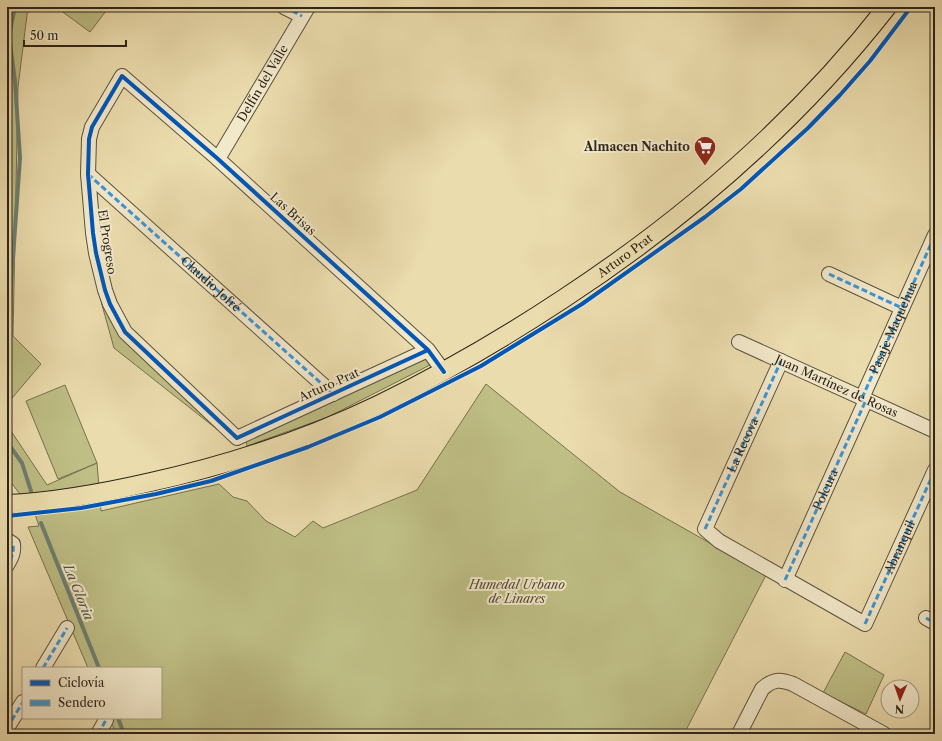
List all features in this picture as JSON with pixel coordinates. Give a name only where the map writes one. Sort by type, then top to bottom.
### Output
[{"type":"main road","name":"Arturo Prat","points":[[7,504],[82,496],[109,491],[191,472],[248,455],[300,438],[377,406],[444,372],[519,328],[581,287],[641,245],[705,194],[754,150],[815,90],[848,54],[887,7]]},
{"type":"street","points":[[284,7],[305,12]]},
{"type":"street","name":"Delfín del Valle","points":[[218,159],[305,12]]},
{"type":"street","name":"Las Brisas","points":[[122,76],[218,159],[428,350],[444,372]]},
{"type":"street","name":"El Progreso","points":[[122,76],[92,127],[88,139],[88,174],[96,253],[105,290],[117,320],[125,332],[237,438]]},
{"type":"street","name":"Claudio Jofré","points":[[88,174],[333,394]]},
{"type":"street","name":"Pasaje Maquehua","points":[[864,399],[902,308],[935,235]]},
{"type":"street","points":[[829,274],[902,308]]},
{"type":"street","name":"Juan Martínez de Rosas","points":[[739,342],[935,431]]},
{"type":"street","name":"Arturo Prat","points":[[237,438],[428,350]]},
{"type":"street","name":"La Recova","points":[[781,361],[705,529],[719,541],[785,580]]},
{"type":"street","name":"Polcura","points":[[785,580],[864,399]]},
{"type":"street","name":"Abranquil","points":[[785,580],[865,624],[935,470]]},
{"type":"street","points":[[7,565],[12,558],[13,551],[10,542]]},
{"type":"street","points":[[44,667],[67,628]]},
{"type":"street","points":[[739,734],[762,689],[768,683],[783,680],[884,734]]},
{"type":"street","points":[[7,728],[22,704]]},
{"type":"street","points":[[98,734],[106,720]]},
{"type":"green space","points":[[7,7],[28,7],[18,87],[13,336],[41,364],[7,404]]},
{"type":"green space","points":[[56,7],[109,7],[90,32]]},
{"type":"green space","points":[[93,259],[108,306],[223,434],[114,348],[102,305]]},
{"type":"green space","points":[[425,358],[430,365],[328,417],[247,446],[246,441]]},
{"type":"green space","name":"Humedal Urbano de Linares","points":[[486,384],[620,492],[766,575],[684,734],[112,734],[114,729],[109,719],[162,719],[162,667],[88,667],[28,527],[39,526],[35,514],[7,477],[7,425],[47,485],[97,463],[101,511],[219,484],[233,497],[247,501],[266,521],[295,537],[313,521],[323,528],[417,490]]},
{"type":"green space","points":[[65,385],[97,463],[58,479],[26,401]]},
{"type":"green space","points":[[845,652],[884,675],[882,679],[880,679],[880,684],[866,714],[823,693]]},
{"type":"waterway","points":[[7,336],[10,327],[11,286],[20,158],[15,81],[9,35],[15,7]]},
{"type":"waterway","points":[[7,442],[22,463],[31,491]]},
{"type":"waterway","name":"La Gloria","points":[[41,523],[99,667]]},
{"type":"waterway","name":"La Gloria","points":[[118,719],[124,734]]},
{"type":"marked path","points":[[284,7],[302,16]]},
{"type":"marked path","points":[[88,174],[333,394]]},
{"type":"marked path","points":[[862,398],[935,235]]},
{"type":"marked path","points":[[829,274],[902,308]]},
{"type":"marked path","points":[[705,529],[781,361]]},
{"type":"marked path","points":[[785,580],[866,400]]},
{"type":"marked path","points":[[865,624],[935,470]]},
{"type":"marked path","points":[[7,540],[13,544],[12,554],[7,565]]},
{"type":"marked path","points":[[926,618],[935,623]]},
{"type":"marked path","points":[[44,667],[67,628]]},
{"type":"marked path","points":[[7,728],[22,704]]},
{"type":"marked path","points":[[98,734],[106,720]]},
{"type":"cycle path","points":[[7,516],[81,508],[156,494],[211,481],[308,447],[380,417],[481,366],[582,304],[705,217],[741,189],[808,128],[840,95],[870,61],[911,7]]},
{"type":"cycle path","points":[[428,350],[237,438],[125,332],[110,304],[105,290],[93,233],[88,174],[89,139],[92,127],[122,76],[218,159],[428,350],[444,372]]},
{"type":"place","name":"Almacen Nachito","points":[[705,166]]}]
